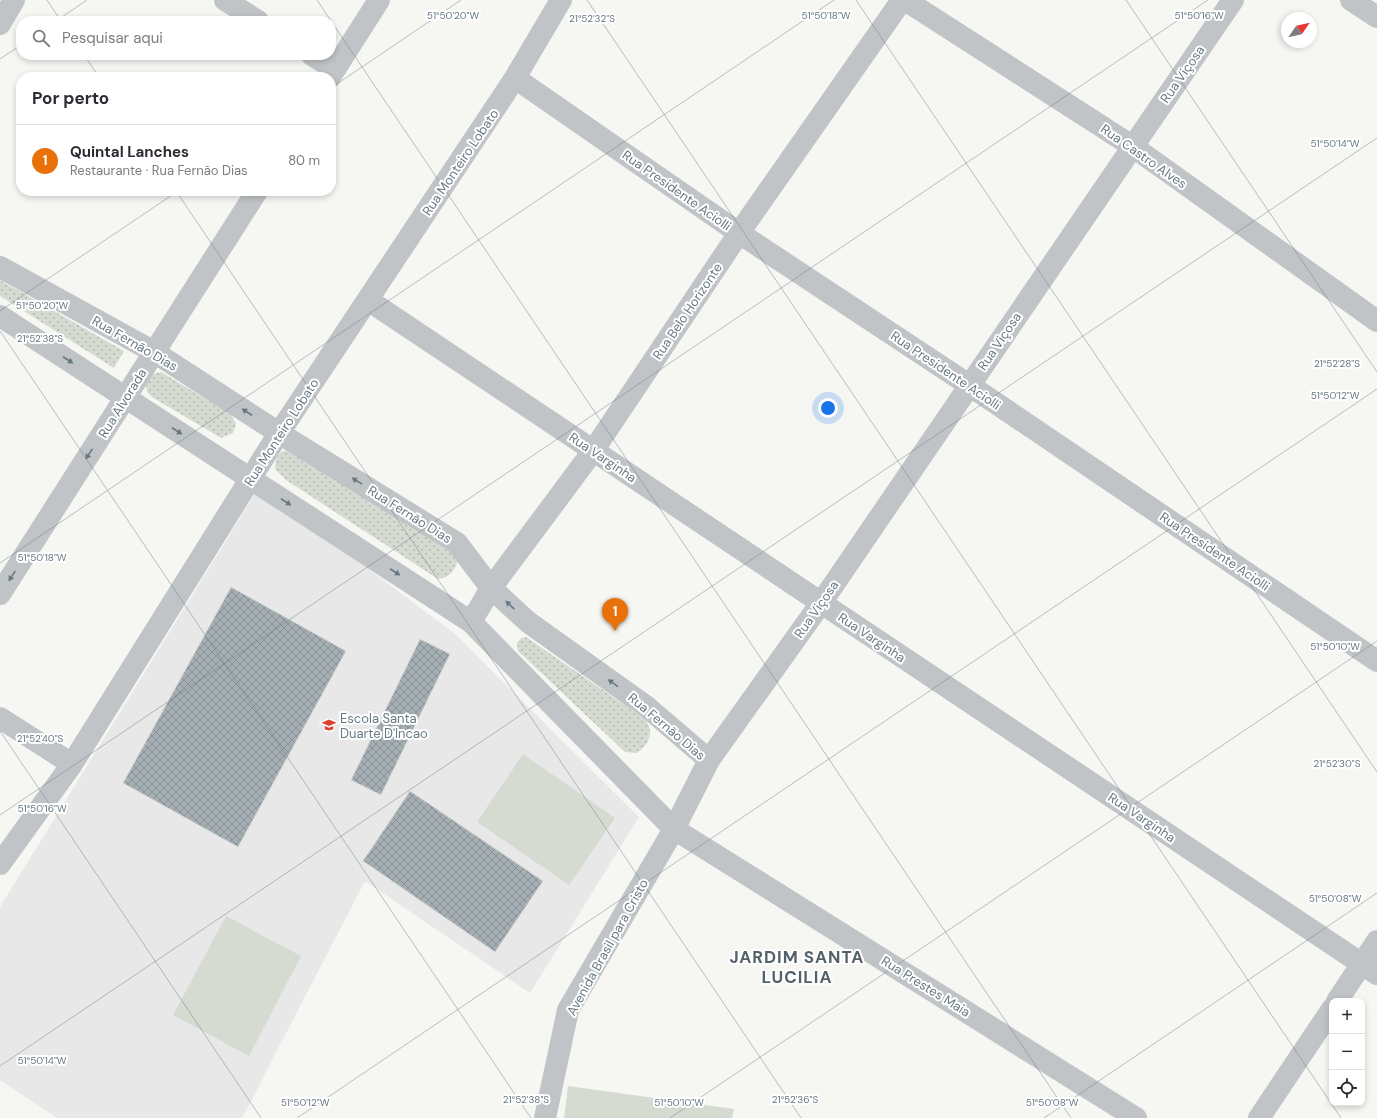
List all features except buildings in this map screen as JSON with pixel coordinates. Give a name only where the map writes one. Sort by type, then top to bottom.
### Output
[{"type":"street","points":[[0,24],[14,0]]},
{"type":"street","points":[[225,0],[250,16]]},
{"type":"street","points":[[333,72],[379,0]]},
{"type":"street","name":"Rua Monteiro Lobato","points":[[0,864],[72,764],[279,433],[515,78],[561,0]]},
{"type":"street","name":"Rua Castro Alves","points":[[904,0],[1132,146],[1377,321]]},
{"type":"street","name":"Rua Belo Horizonte","points":[[471,622],[492,588],[593,451],[739,234],[904,0]]},
{"type":"street","name":"Rua Viçosa","points":[[709,760],[821,603],[1233,0]]},
{"type":"street","points":[[1351,0],[1377,17]]},
{"type":"street","points":[[318,60],[331,72]]},
{"type":"street","name":"Rua Presidente Aciolli","points":[[515,78],[739,234],[969,385],[1377,661]]},
{"type":"street","name":"Rua Alvorada","points":[[0,594],[254,196]]},
{"type":"street","name":"Rua Fernão Dias","points":[[0,267],[154,352],[279,433],[457,543],[492,588],[528,622],[647,707],[709,760],[674,829]]},
{"type":"street","name":"Rua Varginha","points":[[368,300],[1369,969]]},
{"type":"street","points":[[0,316],[471,622],[674,829]]},
{"type":"street","points":[[0,718],[72,764]]},
{"type":"street","name":"Avenida Brasil para Cristo","points":[[545,1118],[568,1010],[674,829]]},
{"type":"street","name":"Rua Prestes Maia","points":[[674,829],[1136,1118]]},
{"type":"street","points":[[1340,998],[1369,969],[1377,941]]},
{"type":"street","points":[[1259,1118],[1329,1013]]},
{"type":"shaded area","points":[[0,280],[124,351],[114,368],[0,296]]},
{"type":"shaded area","points":[[161,372],[231,414],[236,424],[233,433],[221,438],[152,397],[147,392],[146,384],[153,374]]},
{"type":"shaded area","points":[[288,450],[451,545],[458,560],[453,571],[446,577],[438,579],[286,480],[275,469],[276,458],[281,452]]},
{"type":"shaded area","name":"Escola Santa Duarte D'Incao","points":[[259,487],[454,633],[639,817],[530,993],[365,881],[242,1118],[57,1118],[0,1080],[0,907]]},
{"type":"shaded area","points":[[526,637],[645,719],[650,729],[650,733],[645,746],[637,753],[625,752],[518,651],[517,643],[521,638]]},
{"type":"shaded area","points":[[523,754],[615,818],[569,885],[477,822]]},
{"type":"shaded area","points":[[226,916],[301,956],[249,1056],[173,1015]]},
{"type":"shaded area","points":[[568,1086],[734,1109],[732,1118],[564,1118]]},
{"type":"place","name":"Quintal Lanches","points":[[615,631]]},
{"type":"place","name":"Escola Santa Duarte D'Incao","points":[[329,725]]},
{"type":"district","name":"JARDIM SANTA LUCILIA","points":[[797,967]]}]
